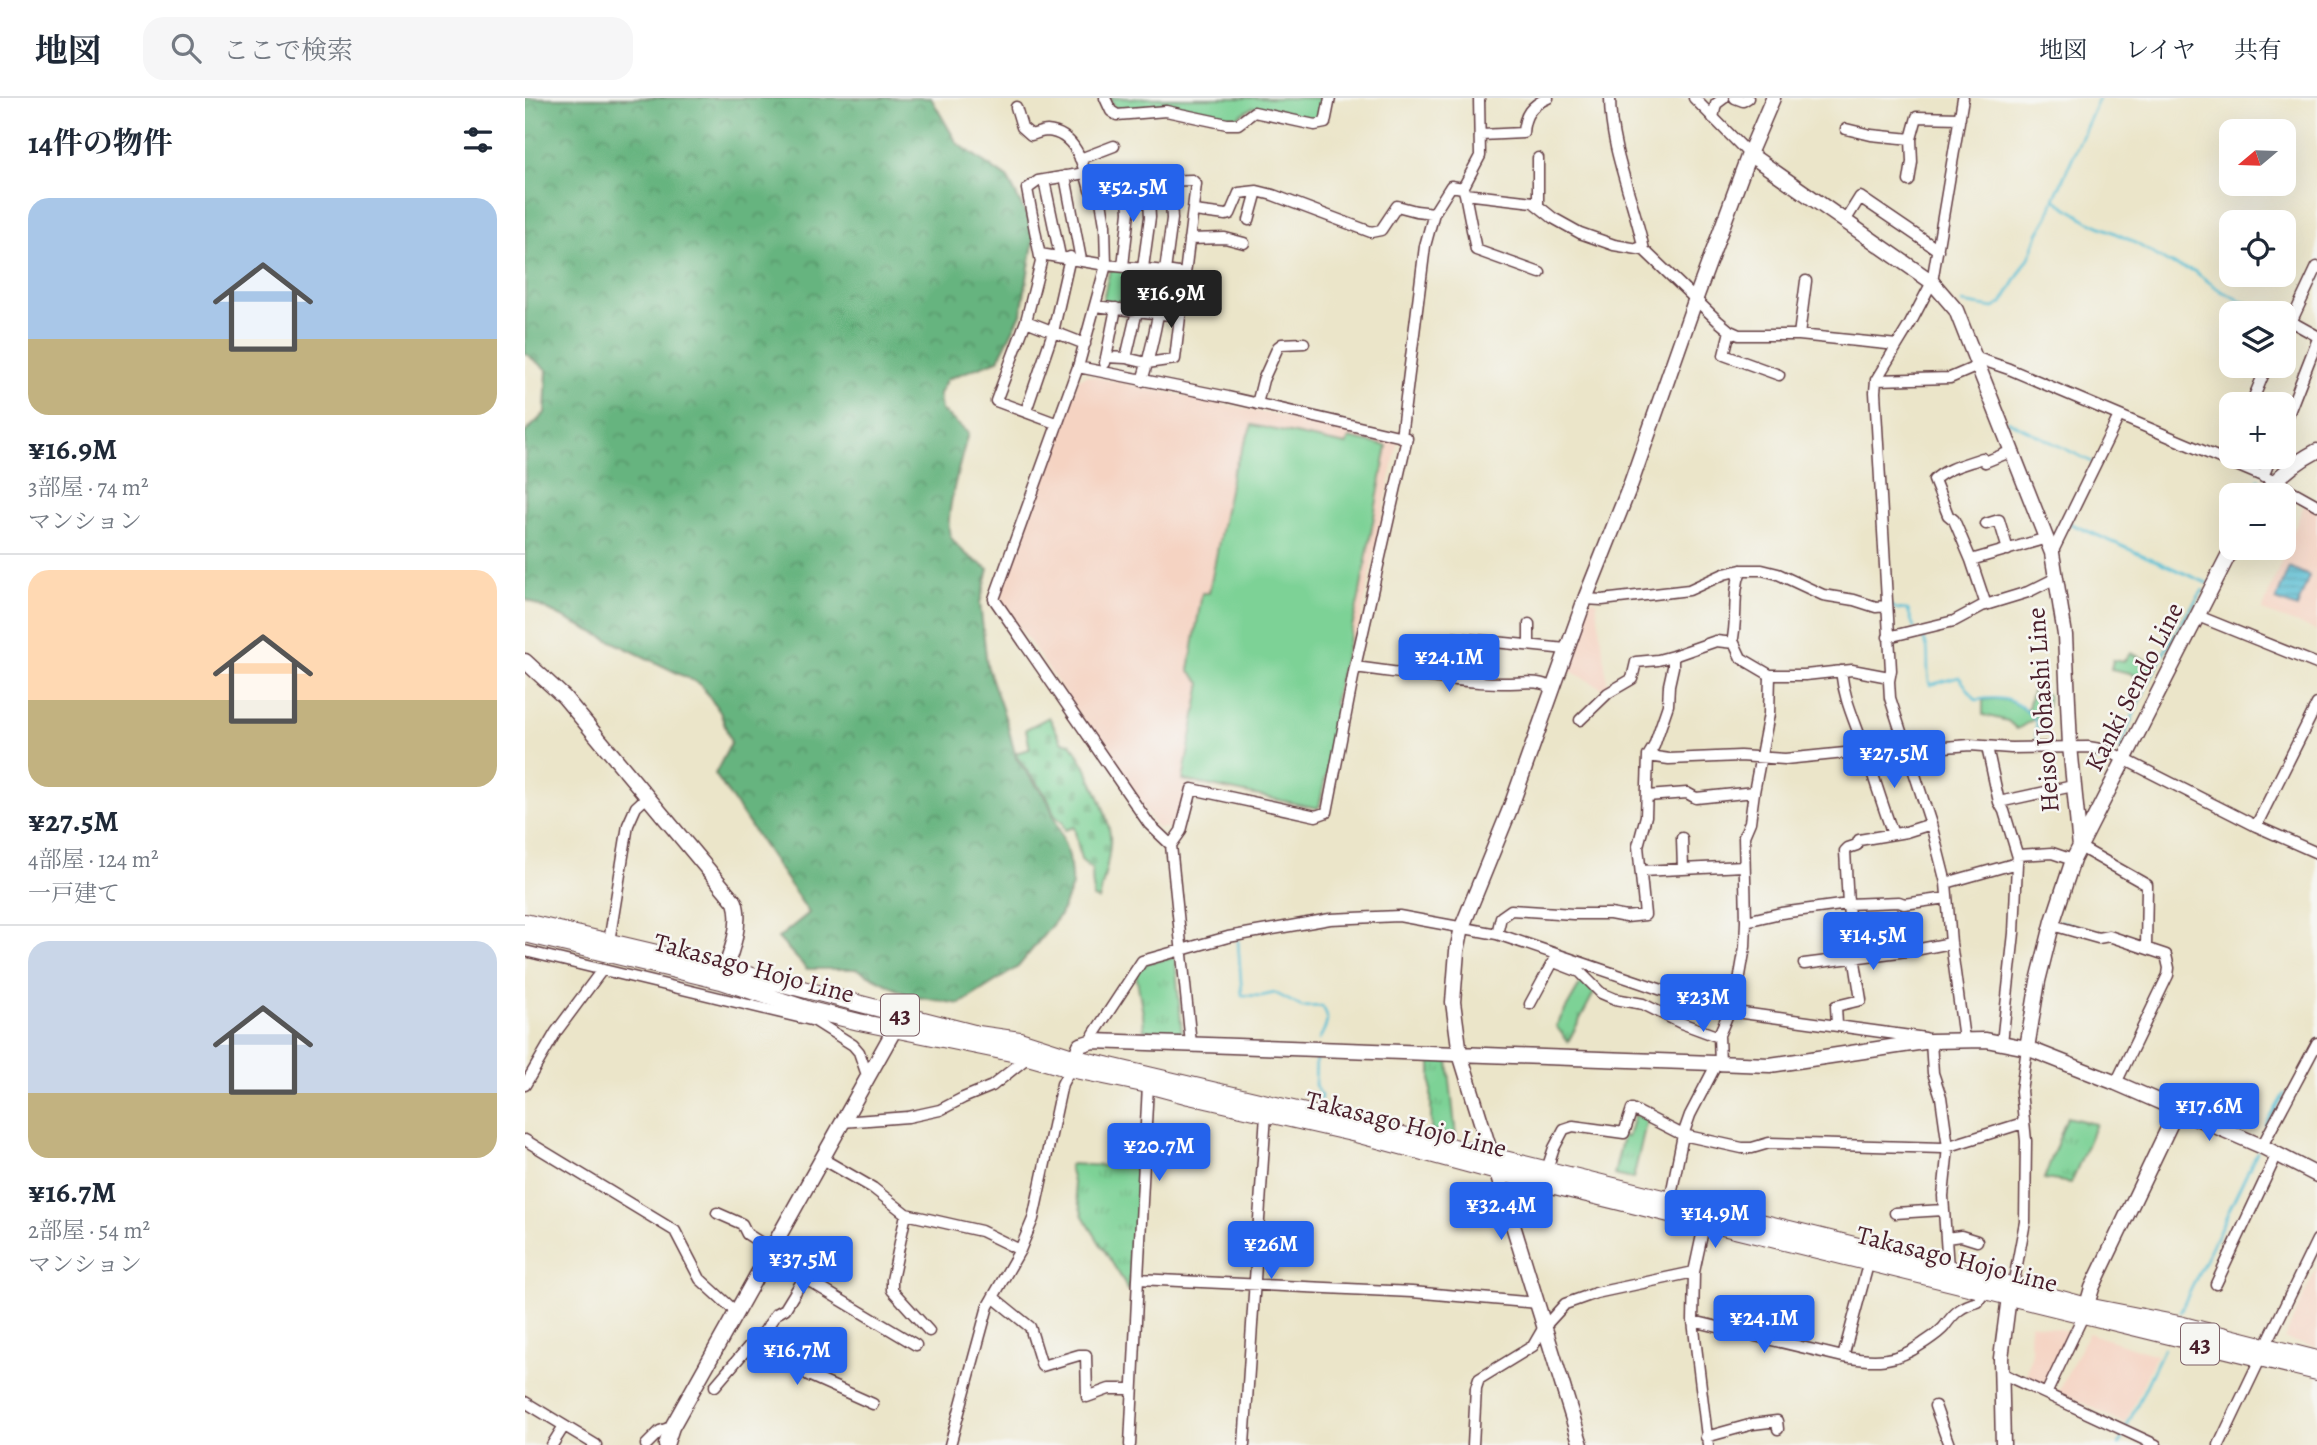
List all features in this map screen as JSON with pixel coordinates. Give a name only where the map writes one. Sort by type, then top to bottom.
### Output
[{"type":"main road","name":"Takasago Hojo Line","points":[[525,922],[609,942],[723,975],[810,1010],[893,1031],[1073,1063],[1492,1156],[1948,1268],[2011,1291],[2085,1311],[2263,1352],[2317,1359]]},
{"type":"main road","name":"Takasago Hojo Line","points":[[525,934],[723,975],[978,1034],[1020,1040],[1073,1063],[1148,1085],[1985,1290],[2011,1291]]},
{"type":"main road","name":"Takasago Hojo Line","points":[[2263,1352],[2317,1372]]},
{"type":"street","points":[[1105,98],[1111,111],[1117,115],[1166,111],[1238,124],[1254,112],[1315,125],[1325,123],[1330,98]]},
{"type":"street","points":[[1479,98],[1481,156],[1464,191],[1476,250],[1540,273]]},
{"type":"street","points":[[1482,135],[1523,133],[1524,121],[1535,103],[1548,98]]},
{"type":"street","points":[[1610,98],[1619,160],[1637,214],[1644,250]]},
{"type":"street","points":[[1694,98],[1749,154]]},
{"type":"street","points":[[1735,98],[1743,101],[1748,98]]},
{"type":"street","points":[[1581,1445],[1459,1054],[1453,1002],[1456,963],[1462,927],[1510,809],[1566,649],[1630,486],[1749,154],[1773,98]]},
{"type":"street","points":[[1962,98],[1932,282],[1876,380],[1876,432],[1891,670],[1890,698],[1931,824],[1946,883],[1964,1039]]},
{"type":"street","points":[[1713,118],[1717,100]]},
{"type":"street","points":[[1016,107],[1022,127],[1031,135],[1047,131],[1071,141],[1090,190],[1099,189]]},
{"type":"street","points":[[1909,181],[1911,139],[1917,117],[1959,118]]},
{"type":"street","points":[[1846,129],[1871,135],[1911,139]]},
{"type":"street","points":[[1080,159],[1114,146]]},
{"type":"street","name":"Heiso Uohashi Line","points":[[1749,154],[1932,282],[1956,310],[2052,553],[2066,635],[2077,854],[2052,925],[2038,981],[2027,1048]]},
{"type":"street","points":[[1538,158],[1538,204]]},
{"type":"street","points":[[1058,424],[996,401],[1026,321],[1041,262],[1027,189],[1038,181],[1085,173]]},
{"type":"street","points":[[1026,411],[1053,332],[1070,258],[1065,176]]},
{"type":"street","points":[[1044,180],[1070,258]]},
{"type":"street","points":[[1106,357],[1147,363],[1175,359],[1194,211],[1196,184],[1192,180],[1102,183],[1099,189],[1105,225],[1106,265],[1078,367],[994,598],[1149,824],[1171,845],[1191,1044]]},
{"type":"street","points":[[1142,381],[1159,314],[1172,219],[1170,181]]},
{"type":"street","points":[[1123,266],[1129,212],[1127,182]]},
{"type":"street","points":[[1126,358],[1137,311],[1150,218],[1148,182]]},
{"type":"street","points":[[1401,437],[1425,246],[1434,213],[1451,186],[1464,191],[1533,202],[1553,218],[1580,233],[1614,245],[1644,250],[1730,331],[1739,335],[1799,335],[1897,345]]},
{"type":"street","points":[[1194,211],[1230,214],[1239,193],[1257,191],[1371,232],[1381,230],[1397,206],[1434,213]]},
{"type":"street","points":[[1249,220],[1257,191]]},
{"type":"street","points":[[1845,220],[1860,197],[1938,250]]},
{"type":"street","points":[[1105,225],[1127,226]]},
{"type":"street","points":[[1189,239],[1225,238],[1244,243]]},
{"type":"street","points":[[1040,254],[1185,274]]},
{"type":"street","points":[[2296,306],[2317,267]]},
{"type":"street","points":[[1799,335],[1806,281]]},
{"type":"street","points":[[1095,306],[1179,316]]},
{"type":"street","points":[[1102,372],[1116,308]]},
{"type":"street","points":[[1026,321],[1085,344]]},
{"type":"street","points":[[2296,329],[2317,338],[2296,393]]},
{"type":"street","points":[[1730,331],[1724,355],[1779,374]]},
{"type":"street","points":[[1257,404],[1263,380],[1278,347],[1282,344],[1304,343]]},
{"type":"street","points":[[1876,380],[1920,381],[1950,378],[1976,361],[2009,369],[2119,416],[2219,452]]},
{"type":"street","points":[[1078,367],[1407,438],[1355,667],[1327,812],[1316,816],[1192,789],[1181,831],[1171,845]]},
{"type":"street","points":[[2052,553],[2119,416]]},
{"type":"street","points":[[1986,605],[1971,560],[1934,480],[1940,474],[1956,467],[1982,458],[1985,462],[2012,451]]},
{"type":"street","points":[[2269,479],[2317,451]]},
{"type":"street","points":[[2252,469],[2317,505]]},
{"type":"street","points":[[2268,483],[2270,469]]},
{"type":"street","points":[[1986,524],[1999,520],[2008,550]]},
{"type":"street","points":[[1971,560],[2047,538]]},
{"type":"street","name":"Kanki Sendo Line","points":[[2077,854],[2226,560]]},
{"type":"street","points":[[1585,599],[1602,600],[1689,590],[1712,578],[1741,570],[1762,570],[1778,574],[1823,595],[1875,607],[1886,606]]},
{"type":"street","points":[[1741,570],[1736,586],[1736,620],[1732,643],[1744,663],[1770,675],[1805,675],[1852,670],[1889,677]]},
{"type":"street","points":[[1888,637],[1954,621],[1986,605],[2028,592],[2056,578]]},
{"type":"street","points":[[2198,616],[2317,664]]},
{"type":"street","points":[[1529,624],[1529,645]]},
{"type":"street","points":[[1452,678],[1454,638],[1566,649]]},
{"type":"street","points":[[1580,720],[1608,693],[1632,679],[1636,662],[1658,660],[1716,641],[1732,643]]},
{"type":"street","points":[[1497,934],[1501,917],[1511,909],[1626,917],[1644,915],[1638,846],[1646,817],[1648,756],[1668,705],[1672,656]]},
{"type":"street","points":[[525,661],[564,697],[735,902],[737,922],[723,975]]},
{"type":"street","points":[[1355,667],[1502,684],[1547,684],[1554,689]]},
{"type":"street","points":[[1841,671],[1845,701],[1893,834]]},
{"type":"street","points":[[1670,1200],[1683,1135],[1690,1115],[1718,1065],[1719,1037],[1737,993],[1745,947],[1744,836],[1750,822],[1769,714],[1770,675]]},
{"type":"street","points":[[2256,826],[2317,704]]},
{"type":"street","points":[[1648,756],[1669,759],[1740,756],[1785,759],[1831,757],[1865,751],[1903,738]]},
{"type":"street","points":[[1910,757],[1945,747],[1971,745],[2106,750],[2256,826],[2317,853]]},
{"type":"street","points":[[1987,747],[1999,802],[2004,811],[2017,860],[2014,933],[2002,1043]]},
{"type":"street","points":[[1999,802],[2073,786]]},
{"type":"street","points":[[1647,796],[1687,793],[1696,798],[1754,792]]},
{"type":"street","points":[[609,942],[628,825],[636,807],[648,796]]},
{"type":"street","points":[[1837,1026],[1836,1006],[1861,1000],[1848,904],[1845,851],[1857,845],[1859,840],[1931,824]]},
{"type":"street","points":[[1682,838],[1683,869]]},
{"type":"street","points":[[1946,883],[2036,853],[2077,854],[2147,885],[2146,948]]},
{"type":"street","points":[[1641,871],[1744,866]]},
{"type":"street","points":[[1746,921],[1781,913],[1848,904],[1904,904],[1947,898]]},
{"type":"street","points":[[1094,1034],[1142,961],[1228,937],[1331,919],[1399,916],[1497,934],[1555,957],[1721,1010],[1912,1035],[1931,1041]]},
{"type":"street","points":[[2052,925],[2146,948],[2166,956],[2168,975],[2116,1083]]},
{"type":"street","points":[[1804,964],[1951,943]]},
{"type":"street","points":[[525,951],[815,1021],[853,1045],[859,1052],[867,1074]]},
{"type":"street","points":[[1530,1004],[1555,957]]},
{"type":"street","points":[[1555,957],[1580,972],[1601,993],[1615,999],[1647,1005],[1681,1023],[1719,1037]]},
{"type":"street","points":[[525,1085],[556,1032],[602,970]]},
{"type":"street","points":[[666,1445],[672,1427],[867,1074],[902,1016]]},
{"type":"street","points":[[950,1445],[988,1306],[1020,1250],[1033,1219],[1062,1084],[1080,1045],[1089,1041],[1718,1065],[1770,1065],[1931,1041],[1964,1039],[2002,1043],[2027,1048],[2116,1083],[2259,1145],[2275,1158],[2317,1175]]},
{"type":"street","points":[[1931,1041],[1933,1073],[1941,1097],[1948,1147],[1943,1210],[1948,1268]]},
{"type":"street","points":[[2259,1145],[2317,1043]]},
{"type":"street","points":[[2001,1444],[2001,1343],[2025,1222],[2026,1140],[2021,1091],[2027,1048]]},
{"type":"street","points":[[842,1122],[940,1110],[992,1086],[1028,1057]]},
{"type":"street","points":[[1130,1445],[1148,1085]]},
{"type":"street","points":[[1548,1170],[1554,1148],[1564,1129],[1573,1126],[1624,1133],[1632,1109],[1683,1135],[1752,1148],[1769,1143],[1948,1147],[2023,1123]]},
{"type":"street","points":[[2046,1394],[2085,1311],[2092,1288],[2177,1110]]},
{"type":"street","points":[[1244,1445],[1266,1114]]},
{"type":"street","points":[[525,1140],[675,1231],[700,1279],[736,1312]]},
{"type":"street","points":[[821,1158],[873,1188],[906,1214],[981,1231],[1020,1250]]},
{"type":"street","points":[[2216,1284],[2217,1270],[2275,1158]]},
{"type":"street","points":[[1895,1213],[1943,1210]]},
{"type":"street","points":[[717,1213],[742,1224],[747,1234],[799,1267],[804,1278],[916,1345]]},
{"type":"street","points":[[906,1214],[892,1290],[929,1331]]},
{"type":"street","points":[[1705,1221],[1694,1272],[1693,1321],[1707,1441],[1753,1424],[1777,1422],[1778,1429]]},
{"type":"street","points":[[1946,1238],[1961,1236],[1977,1241]]},
{"type":"street","points":[[2219,1445],[2317,1240]]},
{"type":"street","points":[[1843,1357],[1869,1261]]},
{"type":"street","points":[[1473,1445],[1476,1388],[1479,1379],[1528,1350],[1565,1304],[1596,1293],[1694,1272]]},
{"type":"street","points":[[715,1386],[755,1338],[764,1332],[776,1314],[785,1309],[804,1278]]},
{"type":"street","points":[[1137,1279],[1412,1292],[1538,1303]]},
{"type":"street","points":[[1693,1321],[1843,1357],[1884,1360],[1907,1355],[1943,1328],[1963,1305],[1978,1302],[1985,1290]]},
{"type":"street","points":[[993,1297],[1030,1327],[1042,1366],[1086,1355],[1087,1397],[1109,1389],[1132,1389]]},
{"type":"street","points":[[764,1332],[772,1338],[815,1351],[808,1376],[873,1404]]},
{"type":"street","points":[[2001,1373],[2156,1445]]},
{"type":"street","points":[[525,1402],[596,1445]]},
{"type":"street","points":[[1935,1406],[1948,1445]]},
{"type":"street","points":[[552,1445],[563,1426]]},
{"type":"street","points":[[646,1445],[660,1431],[672,1427]]},
{"type":"shaded area","points":[[1087,375],[1398,441],[1321,808],[1187,783],[1177,828],[1157,828],[1002,602],[1000,594],[1079,379]]},
{"type":"shaded area","points":[[2305,502],[2317,509],[2317,631],[2262,611],[2282,560],[2296,560],[2296,525]]},
{"type":"shaded area","points":[[1590,600],[1596,601],[1608,687],[1602,688],[1567,669]]},
{"type":"shaded area","points":[[2317,1267],[2317,1347],[2284,1339]]},
{"type":"shaded area","points":[[2031,1323],[2071,1332],[2043,1385],[2026,1378],[2032,1352],[2029,1335]]},
{"type":"shaded area","points":[[2088,1333],[2156,1355],[2125,1424],[2058,1393]]},
{"type":"green space","points":[[525,98],[931,98],[957,143],[1008,179],[1035,232],[1021,314],[998,360],[947,379],[939,394],[941,410],[968,433],[951,502],[951,537],[963,551],[989,569],[980,603],[987,665],[1016,758],[1048,801],[1069,856],[1072,886],[1060,915],[1018,967],[960,1004],[910,996],[857,969],[807,969],[778,938],[809,913],[715,774],[731,743],[720,712],[700,684],[525,599],[525,433],[545,413],[547,370],[525,353]]},
{"type":"green space","points":[[1109,98],[1327,98],[1322,119],[1316,122],[1253,107],[1229,120],[1168,106],[1118,111]]},
{"type":"green space","points":[[1110,269],[1135,272],[1134,284],[1124,284],[1122,304],[1102,304]]},
{"type":"green space","points":[[1252,425],[1346,445],[1349,438],[1387,446],[1359,598],[1334,702],[1340,713],[1317,808],[1183,780],[1201,683],[1189,670],[1202,593],[1209,593],[1232,474]]},
{"type":"green space","points":[[2130,653],[2156,664],[2147,681],[2130,673],[2111,669],[2113,660],[2123,662]]},
{"type":"green space","points":[[2032,692],[2048,695],[2047,708],[2042,708],[2041,715],[2017,729],[2008,721],[1983,715],[1983,700],[1989,699],[2013,703],[2027,712]]},
{"type":"green space","points":[[1049,717],[1062,742],[1071,743],[1083,763],[1108,824],[1110,850],[1099,900],[1093,898],[1092,869],[1081,860],[1074,827],[1065,830],[1048,799],[1015,753],[1030,749],[1026,729]]},
{"type":"green space","points":[[1175,957],[1182,1034],[1179,1036],[1144,1030],[1136,974],[1141,964]]},
{"type":"green space","points":[[1583,979],[1596,989],[1568,1042],[1556,1026]]},
{"type":"green space","points":[[1431,1059],[1448,1061],[1456,1137],[1431,1130]]},
{"type":"green space","points":[[1634,1115],[1647,1119],[1633,1179],[1614,1175],[1623,1136],[1628,1137]]},
{"type":"green space","points":[[2067,1117],[2096,1124],[2071,1183],[2044,1179]]},
{"type":"green space","points":[[1069,1166],[1141,1168],[1134,1274],[1129,1278],[1130,1290],[1127,1290],[1083,1216]]},
{"type":"water","points":[[2289,567],[2309,576],[2297,608],[2276,600]]},
{"type":"waterway","points":[[2054,199],[2099,98]]},
{"type":"waterway","points":[[1962,303],[1994,308],[2002,303],[2030,256],[2054,199],[2088,221],[2130,240],[2169,263],[2194,271],[2221,291],[2242,301]]},
{"type":"waterway","points":[[2008,421],[2092,462]]},
{"type":"waterway","points":[[2257,483],[2259,479]]},
{"type":"waterway","points":[[2069,523],[2207,583]]},
{"type":"waterway","points":[[2120,750],[2156,667],[2203,590]]},
{"type":"waterway","points":[[1890,605],[1908,610],[1914,628]]},
{"type":"waterway","points":[[1919,633],[1926,645],[1930,685],[1959,677],[1976,700],[1995,698],[2018,704],[2037,723],[2037,741]]},
{"type":"waterway","points":[[2060,921],[2083,928]]},
{"type":"waterway","points":[[1238,941],[1242,995],[1261,996],[1275,993],[1302,1007],[1322,1006],[1327,1019],[1319,1040]]},
{"type":"waterway","points":[[1316,1056],[1315,1085],[1321,1096],[1320,1103]]},
{"type":"waterway","points":[[2266,1125],[2284,1094]]},
{"type":"waterway","points":[[2180,1312],[2257,1152]]},
{"type":"waterway","points":[[2127,1426],[2164,1348]]},
{"type":"waterway","points":[[2119,1445],[2122,1438]]}]
